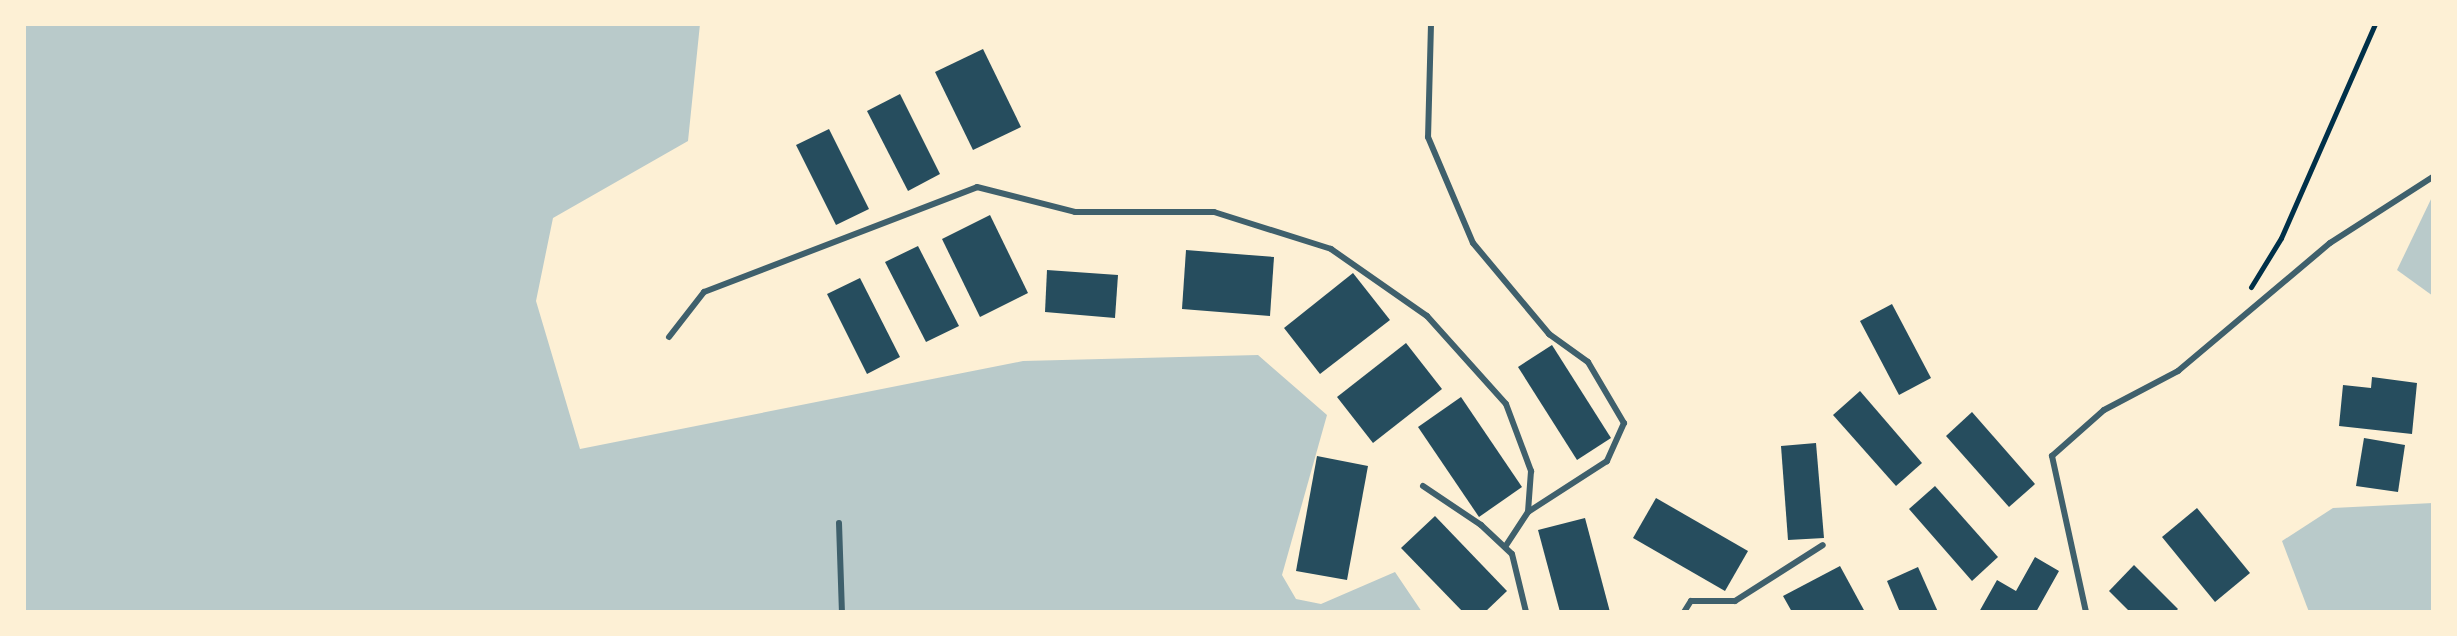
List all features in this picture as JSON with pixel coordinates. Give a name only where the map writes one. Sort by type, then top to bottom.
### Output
[{"type":"lane","points":[[1431,24],[1428,137],[1473,243],[1549,334],[1588,362],[1624,423],[1607,461],[1528,512],[1505,547]]},
{"type":"lane","points":[[2086,612],[2052,456],[2104,410],[2178,371],[2330,243],[2433,177]]},
{"type":"lane","points":[[669,337],[704,292],[977,187],[1075,212],[1214,212],[1331,249],[1427,316],[1506,404],[1531,471],[1528,512]]},
{"type":"lane","points":[[1423,486],[1512,554],[1526,612]]},
{"type":"lane","points":[[839,523],[842,612]]},
{"type":"lane","points":[[1684,612],[1691,601],[1735,601],[1823,545]]},
{"type":"path","points":[[2247,294],[2281,238],[2375,24]]},
{"type":"shaded area","points":[[24,24],[700,24],[688,141],[553,218],[536,301],[580,449],[1023,361],[1258,355],[1327,415],[1282,575],[1296,599],[1321,604],[1395,572],[1422,612],[24,612]]},
{"type":"shaded area","points":[[2433,195],[2433,296],[2397,270]]},
{"type":"shaded area","points":[[2433,503],[2433,612],[2309,612],[2282,541],[2333,508]]},
{"type":"building","points":[[983,49],[1021,127],[973,150],[935,72]]},
{"type":"building","points":[[900,94],[940,174],[908,191],[867,111]]},
{"type":"building","points":[[829,129],[869,209],[836,225],[796,145]]},
{"type":"building","points":[[990,215],[1028,293],[980,317],[942,239]]},
{"type":"building","points":[[918,246],[959,326],[926,342],[885,262]]},
{"type":"building","points":[[1186,250],[1274,257],[1270,316],[1182,309]]},
{"type":"building","points":[[1047,270],[1118,275],[1115,318],[1045,312]]},
{"type":"building","points":[[1353,273],[1390,320],[1320,374],[1284,328]]},
{"type":"building","points":[[860,278],[900,357],[867,374],[827,294]]},
{"type":"building","points":[[1892,304],[1931,378],[1899,395],[1860,321]]},
{"type":"building","points":[[1406,343],[1442,389],[1373,443],[1337,397]]},
{"type":"building","points":[[1552,345],[1611,438],[1577,460],[1518,367]]},
{"type":"building","points":[[2372,377],[2417,383],[2412,434],[2339,426],[2343,385],[2371,388]]},
{"type":"building","points":[[1860,391],[1922,463],[1896,486],[1833,415]]},
{"type":"building","points":[[1461,397],[1522,487],[1479,517],[1418,427]]},
{"type":"building","points":[[1972,412],[2035,484],[2009,507],[1946,436]]},
{"type":"building","points":[[2364,438],[2405,445],[2398,492],[2356,486]]},
{"type":"building","points":[[1816,443],[1824,538],[1788,540],[1781,446]]},
{"type":"building","points":[[1317,456],[1368,466],[1347,580],[1296,571]]},
{"type":"building","points":[[1935,486],[1998,557],[1972,581],[1909,509]]},
{"type":"building","points":[[1656,498],[1748,551],[1725,591],[1633,538]]},
{"type":"building","points":[[2197,508],[2250,573],[2215,602],[2162,537]]},
{"type":"building","points":[[1435,516],[1507,591],[1485,612],[1463,612],[1401,548]]},
{"type":"building","points":[[1585,518],[1610,612],[1560,612],[1538,530]]},
{"type":"building","points":[[2035,557],[2059,571],[2036,612],[1979,612],[1997,580],[2016,591]]},
{"type":"building","points":[[2134,565],[2178,609],[2175,612],[2130,612],[2109,591]]},
{"type":"building","points":[[1840,566],[1865,612],[1792,612],[1783,596]]},
{"type":"building","points":[[1918,567],[1938,612],[1900,612],[1887,581]]}]
